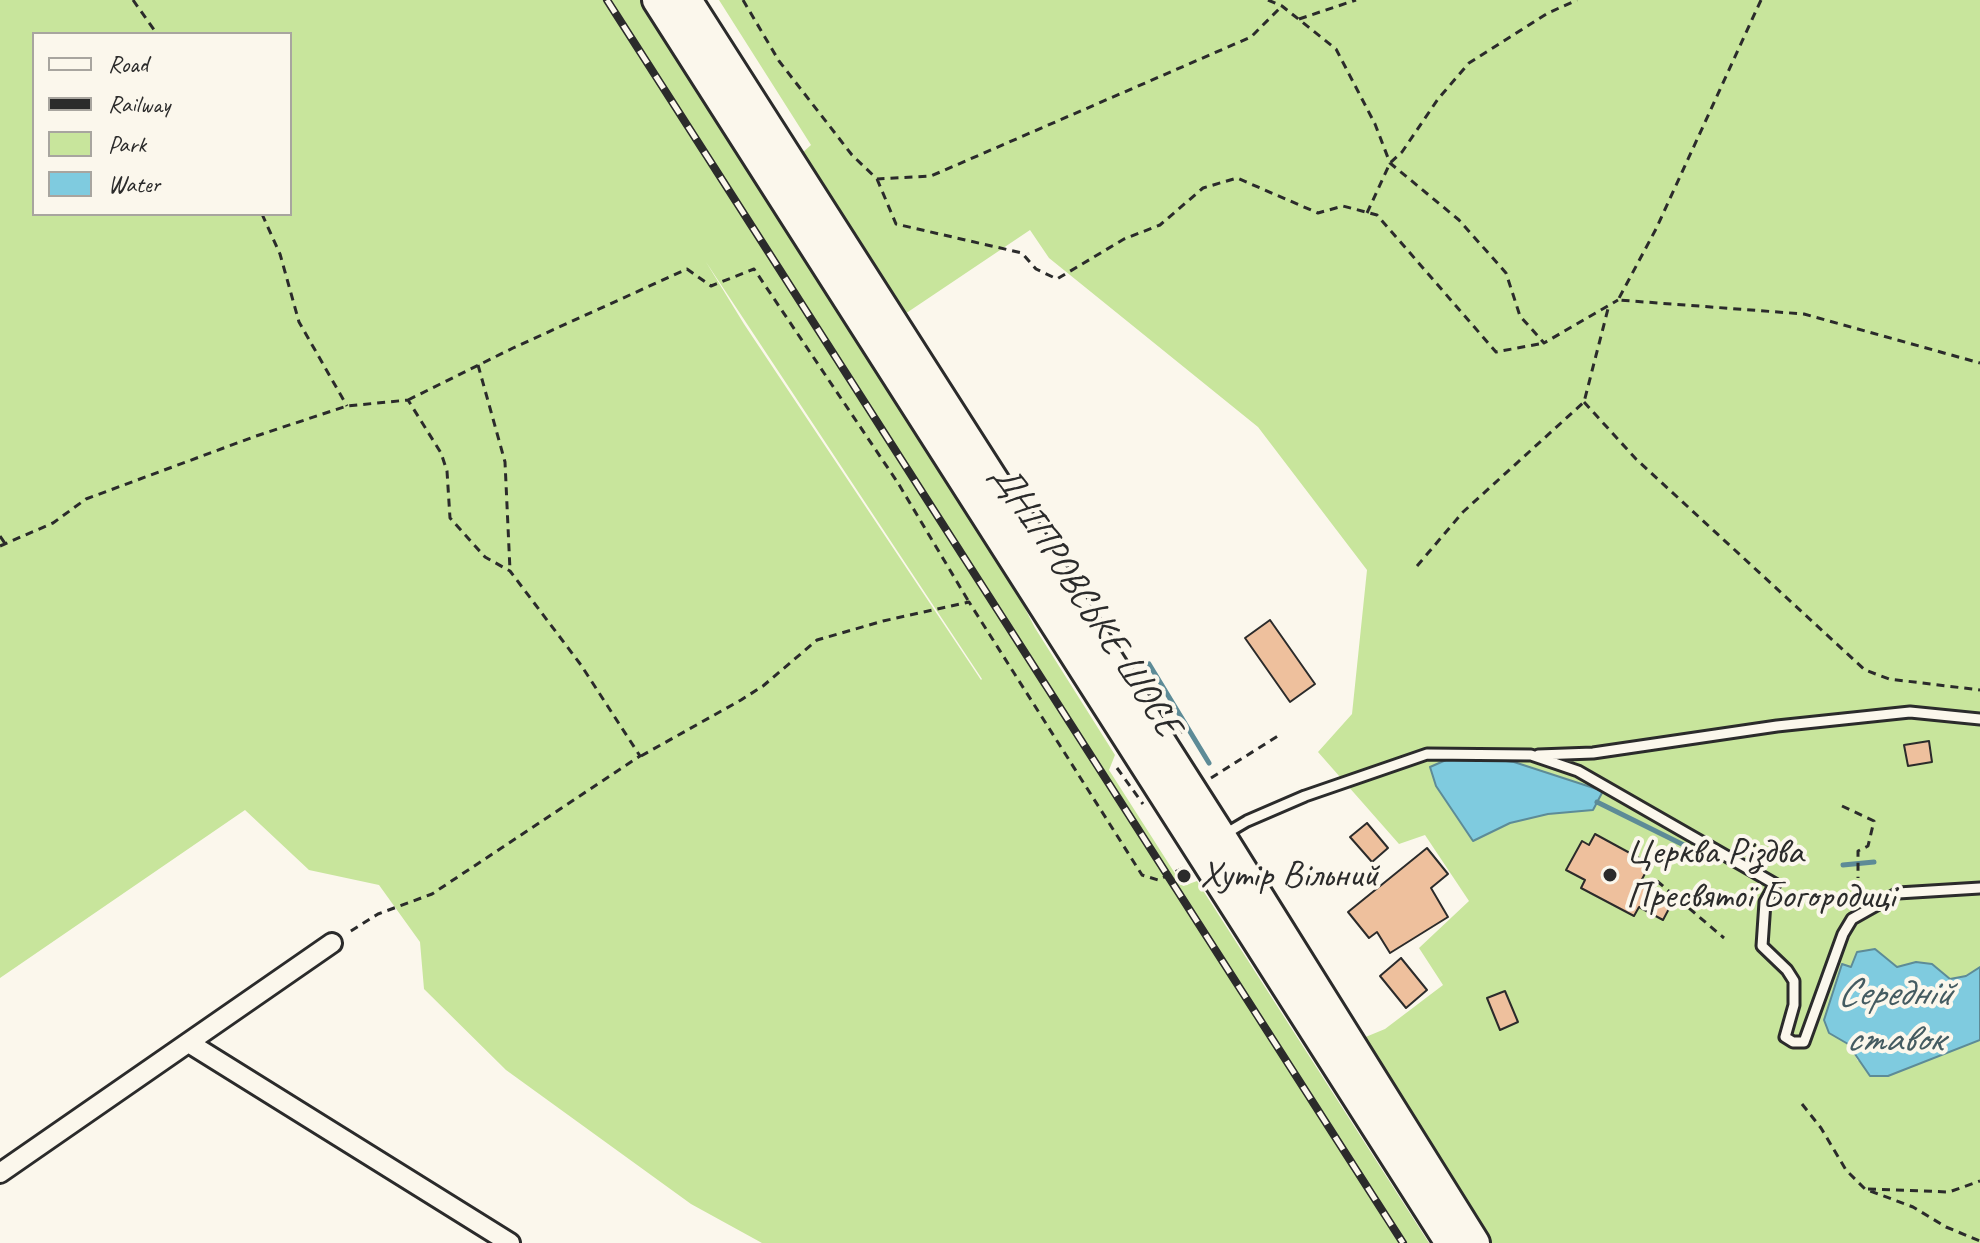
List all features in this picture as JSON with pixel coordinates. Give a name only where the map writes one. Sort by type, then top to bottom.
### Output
[{"type":"main road","name":"ДНІПРОВСЬКЕ ШОСЕ","points":[[657,0],[1450,1243]]},
{"type":"main road","name":"ДНІПРОВСЬКЕ ШОСЕ","points":[[687,0],[1221,836],[1475,1243]]},
{"type":"street","points":[[0,1173],[332,943]]},
{"type":"street","points":[[189,1043],[510,1243]]},
{"type":"lane","points":[[1221,836],[1305,796],[1407,758],[1427,754],[1593,753],[1777,726],[1910,712],[1980,719]]},
{"type":"lane","points":[[1531,755],[1578,771],[1775,884],[1765,902],[1762,946],[1794,981],[1794,1005],[1785,1037],[1793,1042],[1804,1042],[1843,934],[1852,919],[1898,893],[1980,888]]},
{"type":"path","points":[[133,0],[156,32]]},
{"type":"path","points":[[743,0],[779,61],[852,155],[877,179],[896,224],[1022,253],[1036,269],[1057,279],[1124,239],[1160,225],[1203,188],[1237,178],[1318,213],[1343,206],[1377,215],[1496,352],[1544,343],[1618,300],[1656,229],[1761,0]]},
{"type":"path","points":[[1268,0],[1282,6],[1336,49],[1375,124],[1390,163],[1459,220],[1506,273],[1520,316],[1544,343]]},
{"type":"path","points":[[1298,19],[1356,0]]},
{"type":"path","points":[[1367,213],[1390,163],[1402,152],[1438,99],[1469,63],[1548,13],[1577,0]]},
{"type":"path","points":[[877,179],[931,176],[1251,37],[1282,6]]},
{"type":"path","points":[[263,216],[280,254],[299,322],[347,406]]},
{"type":"path","points":[[0,546],[53,523],[86,499],[256,436],[347,406],[408,400],[513,348],[687,269],[711,286],[754,269],[898,483],[969,602],[1142,875],[1158,880],[1206,861]]},
{"type":"path","points":[[1618,300],[1804,314],[1980,363]]},
{"type":"path","points":[[1417,566],[1463,512],[1584,402],[1609,305]]},
{"type":"path","points":[[478,365],[505,462],[510,571]]},
{"type":"path","points":[[408,400],[441,453],[447,471],[450,518],[485,557],[510,571],[581,665],[640,756]]},
{"type":"path","points":[[1584,402],[1636,459],[1865,670],[1889,679],[1980,690]]},
{"type":"path","points":[[0,536],[6,545]]},
{"type":"path","points":[[332,943],[378,914],[432,894],[640,756],[752,693],[817,640],[883,621],[969,602]]},
{"type":"path","points":[[1211,778],[1281,734]]},
{"type":"path","points":[[1842,806],[1874,821],[1868,846],[1858,851],[1858,878]]},
{"type":"path","points":[[1657,881],[1724,938]]},
{"type":"path","points":[[1802,1104],[1821,1128],[1846,1170],[1865,1189],[1913,1207],[1946,1227],[1980,1241]]},
{"type":"path","points":[[1865,1189],[1949,1192],[1980,1181]]},
{"type":"green space","points":[[0,0],[657,0],[947,455],[1035,628],[1115,755],[1109,770],[1183,886],[1197,881],[1429,1243],[762,1243],[691,1204],[506,1070],[424,989],[420,942],[379,885],[309,870],[245,810],[0,978]],"holes":[[[706,262],[982,679],[744,324]]]},
{"type":"green space","points":[[719,0],[1980,0],[1980,967],[1965,976],[1950,979],[1932,964],[1916,962],[1897,967],[1875,949],[1851,967],[1842,965],[1829,1033],[1848,1044],[1858,1061],[1948,1051],[1980,1040],[1980,1243],[1475,1243],[1351,1043],[1385,1029],[1443,985],[1419,948],[1469,901],[1425,835],[1399,844],[1318,752],[1352,714],[1367,570],[1258,427],[1049,258],[1030,230],[893,322],[791,163],[811,145]],"holes":[[[1482,758],[1597,802],[1593,810],[1548,814],[1510,823],[1473,841],[1430,767],[1446,760]]]},
{"type":"water","points":[[1482,758],[1514,762],[1603,791],[1593,810],[1548,814],[1510,823],[1473,841],[1436,786],[1430,767],[1446,760]]},
{"type":"water","name":"Середній ставок","points":[[1875,949],[1897,967],[1916,962],[1932,964],[1950,979],[1966,976],[1980,967],[1980,1040],[1888,1076],[1870,1076],[1848,1044],[1829,1033],[1824,1020],[1842,964],[1851,967],[1857,952]]},
{"type":"building","points":[[1270,620],[1315,684],[1290,702],[1245,638]]},
{"type":"building","points":[[1929,741],[1932,762],[1908,766],[1904,745]]},
{"type":"building","points":[[1367,823],[1388,848],[1372,862],[1350,837]]},
{"type":"building","name":"Церква Різдва Пресвятої Богородиці","points":[[1595,834],[1650,864],[1639,885],[1672,903],[1663,920],[1639,907],[1634,916],[1581,888],[1585,880],[1566,870],[1582,841],[1589,845]]},
{"type":"building","points":[[1427,848],[1448,874],[1431,888],[1448,917],[1390,953],[1377,932],[1369,938],[1348,912]]},
{"type":"building","points":[[1401,958],[1427,990],[1406,1008],[1380,976]]},
{"type":"building","points":[[1505,991],[1518,1022],[1500,1030],[1487,998]]},
{"type":"waterway","points":[[1149,664],[1209,763]]},
{"type":"waterway","points":[[1597,802],[1708,857]]},
{"type":"waterway","points":[[1843,865],[1874,862]]},
{"type":"railway","points":[[607,0],[1403,1243]]},
{"type":"place","name":"Церква Різдва Пресвятої Богородиці","points":[[1610,875]]},
{"type":"place","name":"Хутір Вільний","points":[[1184,876]]}]
